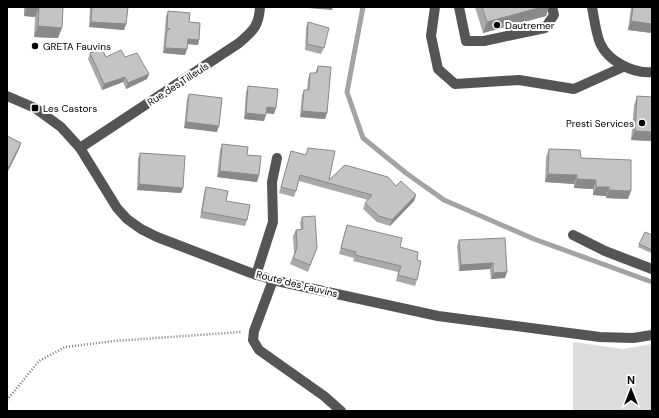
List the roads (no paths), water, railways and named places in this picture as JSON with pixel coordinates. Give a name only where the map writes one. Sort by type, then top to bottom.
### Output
[{"type":"street","name":"Rue des Tilleuls","points":[[80,148],[239,44],[253,31],[259,20],[260,7]]},
{"type":"street","points":[[435,7],[431,36],[438,69],[456,84],[519,80],[574,89],[623,67]]},
{"type":"street","points":[[459,7],[466,41],[484,41],[545,28],[554,15],[552,7]]},
{"type":"street","points":[[592,7],[601,44],[613,59],[623,67],[652,72]]},
{"type":"street","name":"Route des Fauvins","points":[[7,96],[35,108],[49,118],[80,148],[116,208],[136,226],[156,237],[256,275],[438,316],[600,337],[633,338],[652,335]]},
{"type":"street","points":[[256,275],[273,222],[272,182],[277,158]]},
{"type":"street","points":[[573,235],[605,251],[652,269]]},
{"type":"street","points":[[273,280],[254,331],[253,340],[258,350],[324,396],[341,411]]},
{"type":"waterway","points":[[363,7],[347,92],[363,138],[406,173],[444,200],[534,239],[652,282]]},
{"type":"place","name":"Dautremer","points":[[497,25]]},
{"type":"place","name":"GRETA Fauvins","points":[[35,46]]},
{"type":"place","name":"Les Castors","points":[[35,108]]},
{"type":"place","name":"Presti Services","points":[[642,123]]}]
